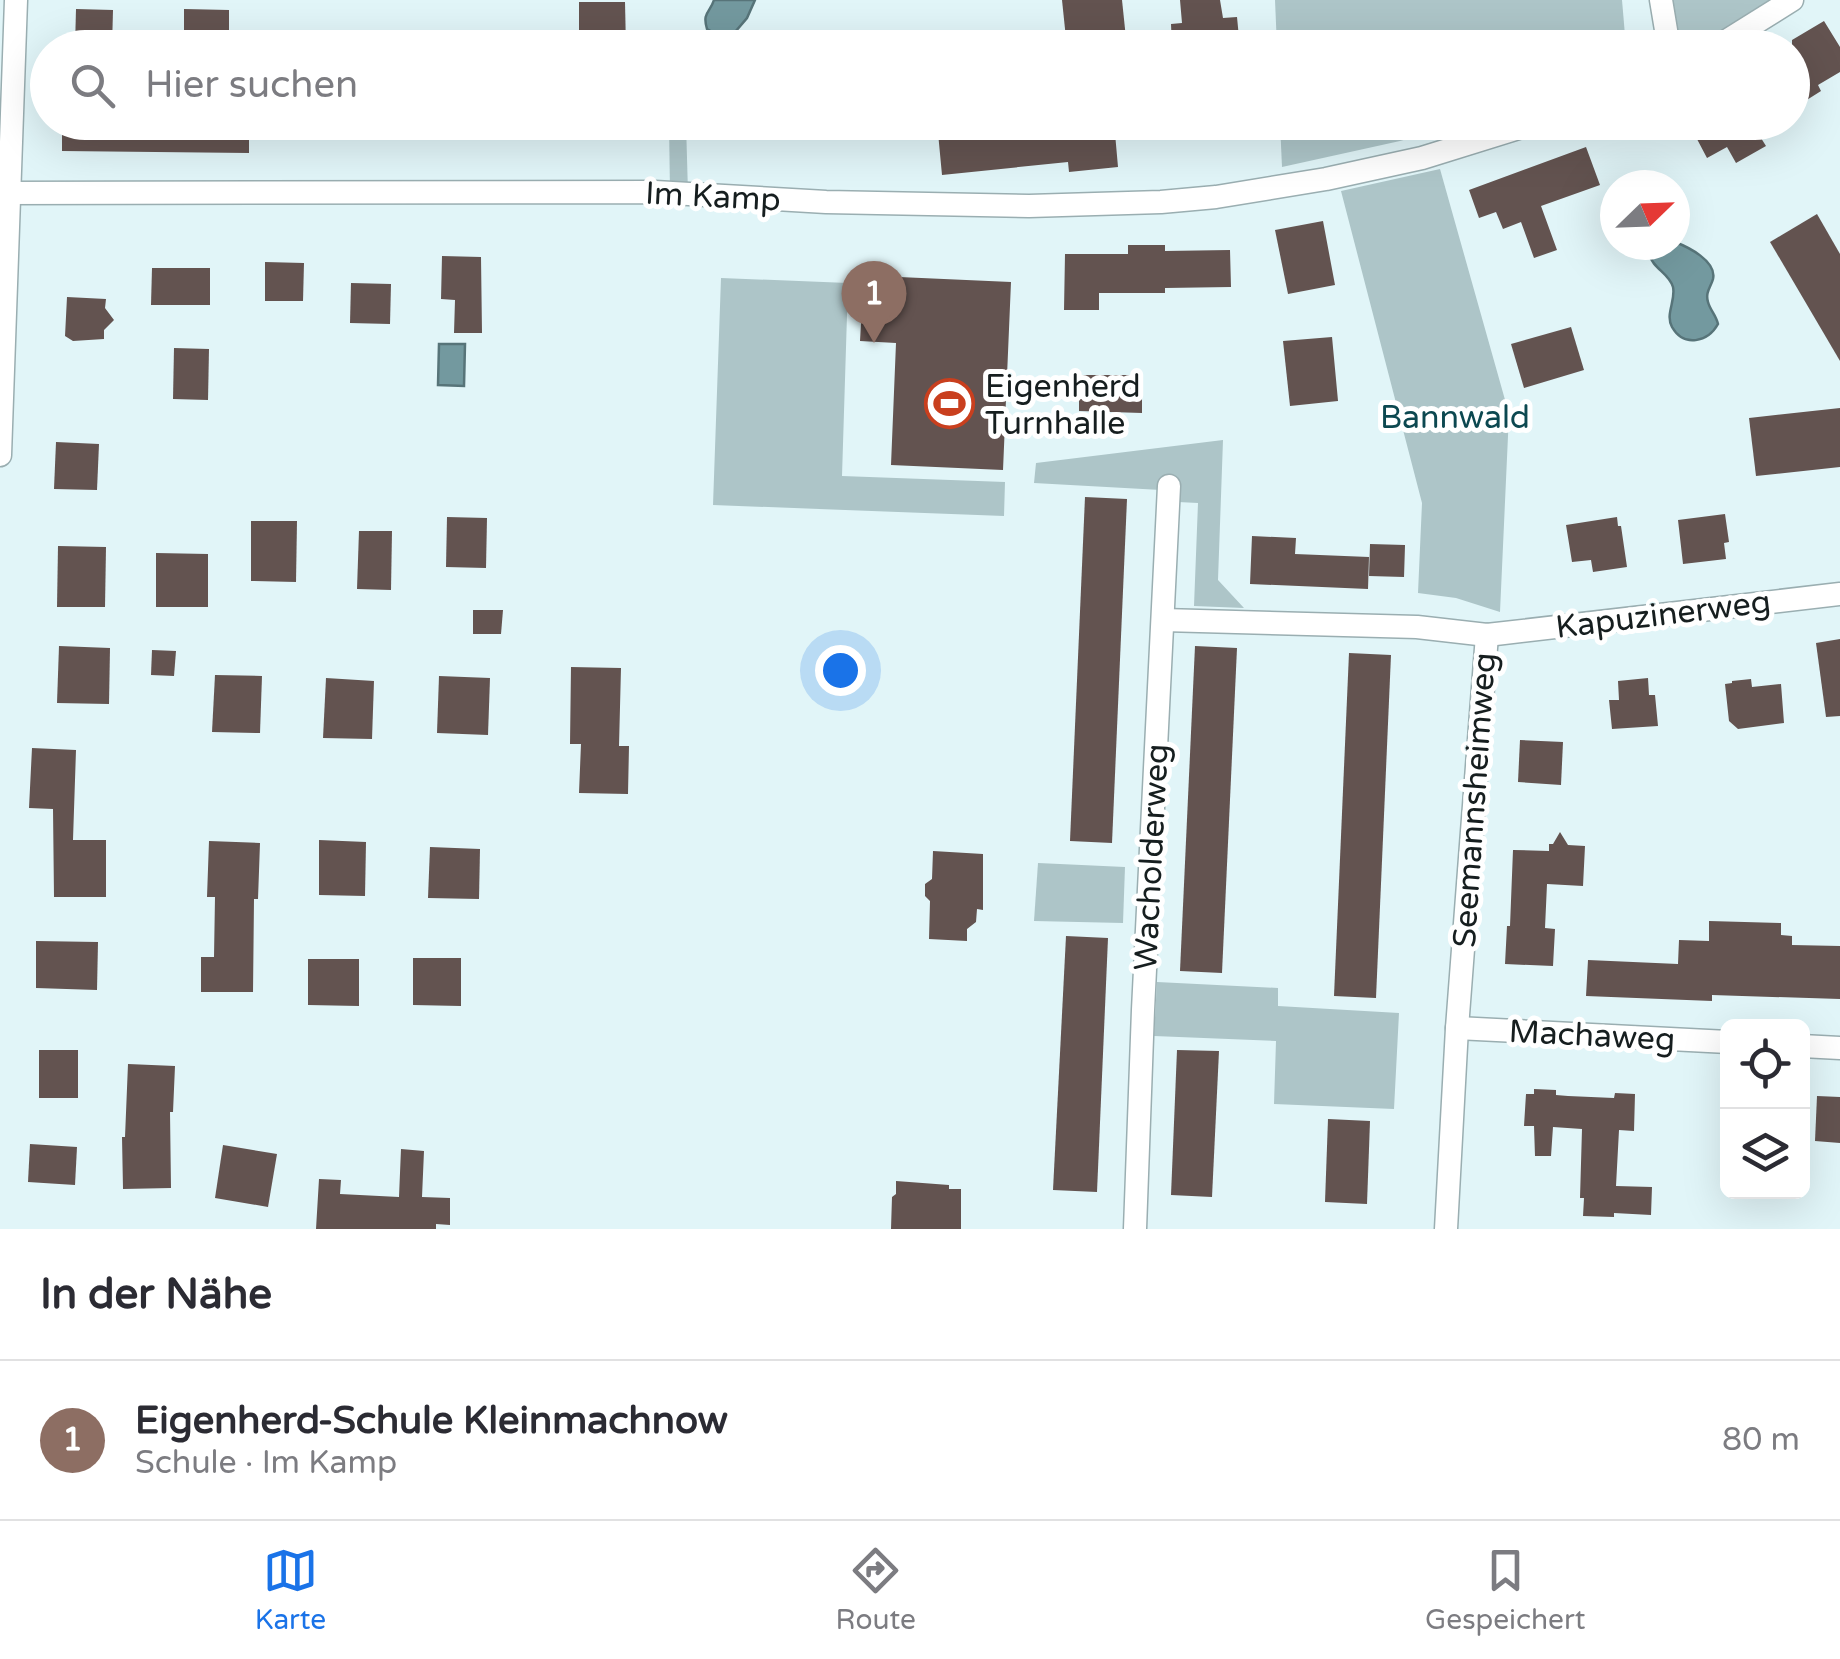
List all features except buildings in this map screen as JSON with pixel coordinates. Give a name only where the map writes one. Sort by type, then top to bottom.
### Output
[{"type":"street","points":[[0,455],[4,193],[16,0]]},
{"type":"street","points":[[1661,0],[1667,30]]},
{"type":"street","points":[[1744,30],[1792,0]]},
{"type":"street","name":"Im Kamp","points":[[4,193],[688,192],[826,202],[1029,206],[1161,202],[1286,186],[1422,158],[1480,140]]},
{"type":"street","name":"Wacholderweg","points":[[1135,1229],[1170,486]]},
{"type":"street","name":"Kapuzinerweg","points":[[1487,635],[1840,594]]},
{"type":"street","name":"Seemannsheimweg","points":[[1163,620],[1417,627],[1487,635],[1446,1229]]},
{"type":"street","name":"Machaweg","points":[[1457,1028],[1720,1042]]},
{"type":"street","points":[[1810,1046],[1840,1048]]},
{"type":"green space","points":[[1275,0],[1622,0],[1625,30],[1276,30]]},
{"type":"green space","points":[[1661,0],[1792,0],[1744,30],[1666,30]]},
{"type":"green space","points":[[669,140],[686,140],[688,193],[670,193]]},
{"type":"green space","points":[[1281,140],[1404,140],[1400,141],[1282,167]]},
{"type":"green space","name":"Bannwald","points":[[1440,169],[1509,414],[1500,612],[1456,598],[1418,593],[1422,503],[1341,191]]},
{"type":"green space","points":[[721,278],[848,283],[842,476],[1005,482],[1004,516],[713,505]]},
{"type":"green space","points":[[1223,440],[1218,580],[1244,608],[1194,606],[1198,503],[1178,502],[1179,491],[1034,483],[1036,463]]},
{"type":"green space","points":[[1038,863],[1125,867],[1123,923],[1034,921]]},
{"type":"green space","points":[[1157,982],[1278,988],[1278,1006],[1399,1013],[1394,1109],[1274,1104],[1276,1041],[1154,1036]]},
{"type":"shaded area","points":[[714,0],[755,0],[737,30],[709,30],[706,16]]},
{"type":"shaded area","points":[[1690,249],[1711,266],[1713,279],[1707,298],[1718,324],[1708,335],[1689,340],[1677,334],[1670,317],[1673,287],[1652,260],[1690,260]]},
{"type":"shaded area","points":[[439,344],[465,344],[464,386],[438,385]]},
{"type":"place","name":"Eigenherd-Schule Kleinmachnow","points":[[874,343]]},
{"type":"place","name":"Eigenherd Turnhalle","points":[[950,404]]}]
